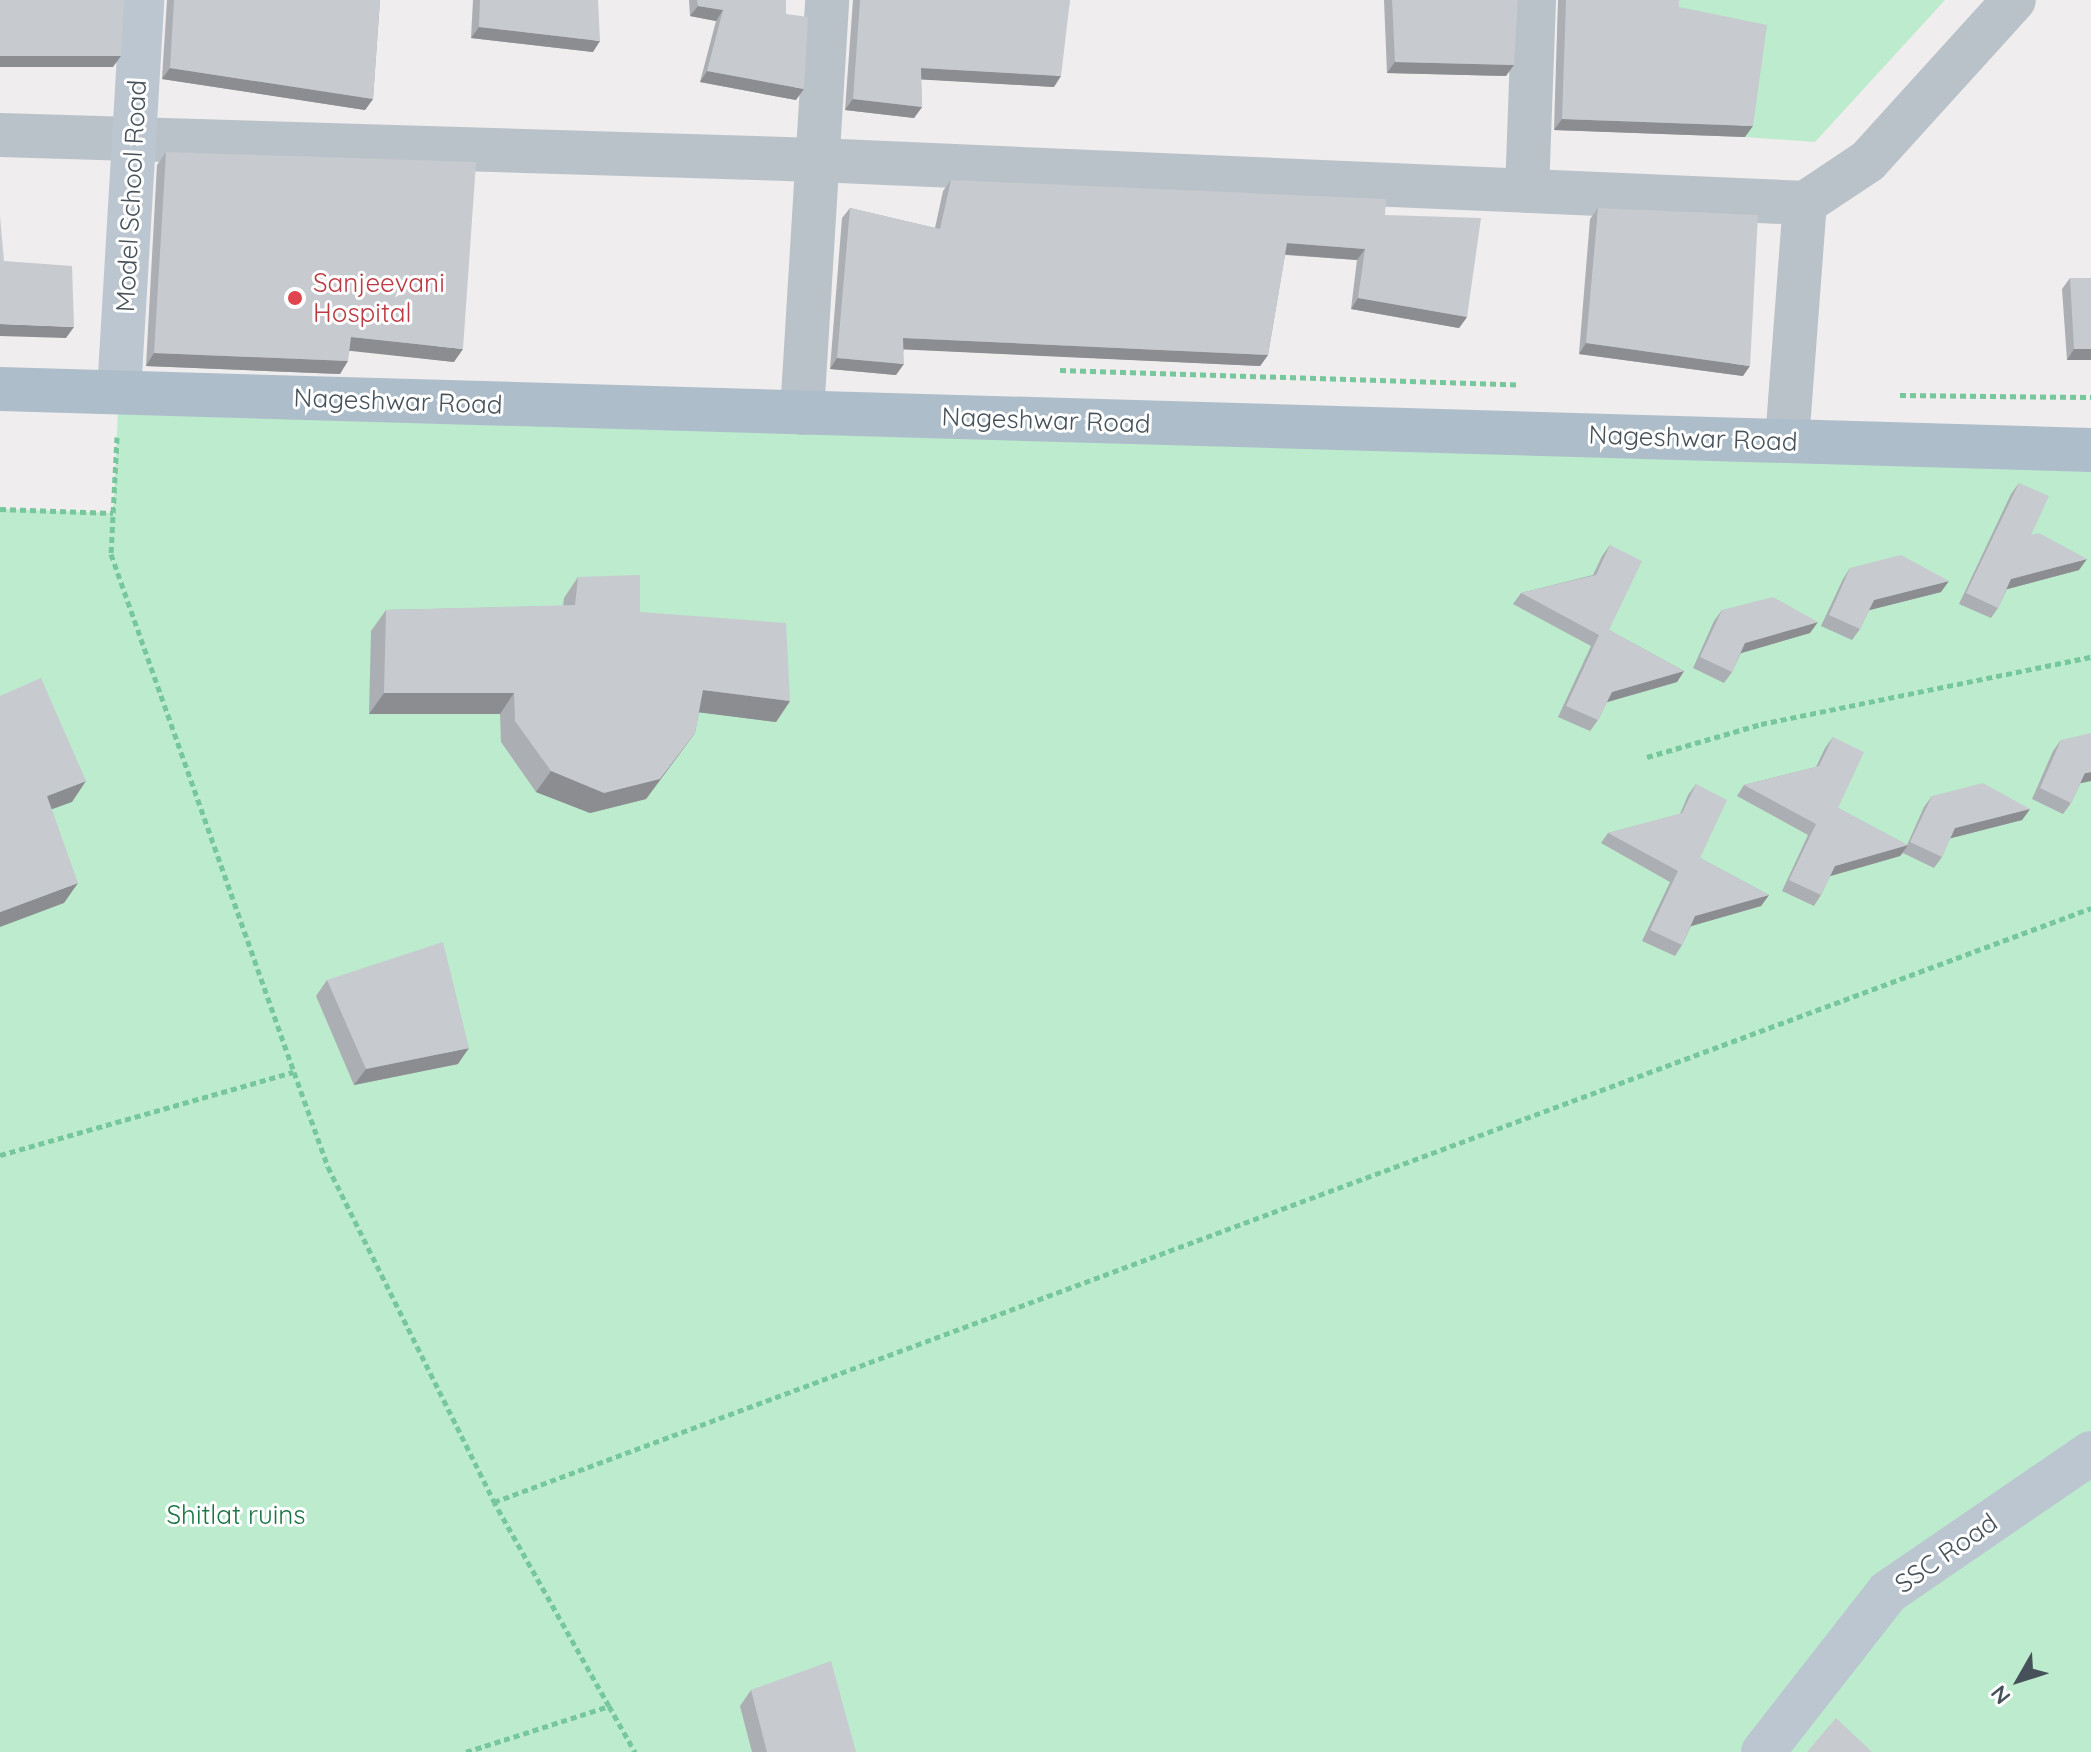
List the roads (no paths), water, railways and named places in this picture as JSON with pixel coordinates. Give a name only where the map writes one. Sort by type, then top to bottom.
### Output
[{"type":"main road","name":"Nageshwar Road","points":[[0,389],[2091,450]]},
{"type":"street","name":"Model School Road","points":[[119,392],[142,0]]},
{"type":"street","points":[[802,413],[827,0]]},
{"type":"street","points":[[1527,191],[1534,0]]},
{"type":"street","points":[[0,135],[817,160],[1805,203],[1868,161],[2014,0]]},
{"type":"street","points":[[1787,441],[1805,203]]},
{"type":"street","name":"SSC Road","points":[[1763,1752],[1888,1592],[2091,1453]]},
{"type":"place","name":"Sanjeevani Hospital","points":[[295,298]]},
{"type":"park label","name":"Shitlat ruins","points":[[236,1515]]}]
